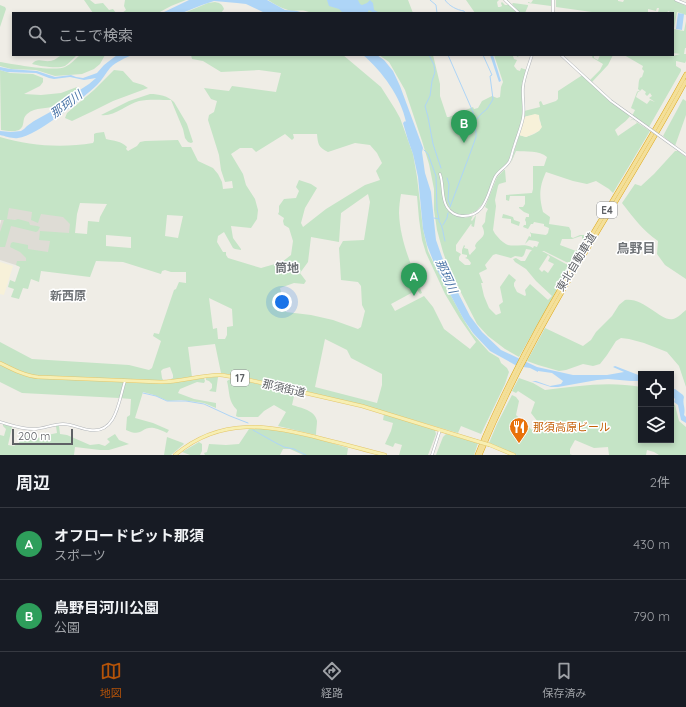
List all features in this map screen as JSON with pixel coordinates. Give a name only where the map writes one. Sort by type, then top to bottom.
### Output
[{"type":"highway","name":"東北自動車道","points":[[477,455],[493,415],[572,269],[642,152],[686,74]]},
{"type":"highway","name":"東北自動車道","points":[[530,346],[651,143],[686,81]]},
{"type":"highway","name":"東北自動車道","points":[[480,455],[510,384]]},
{"type":"main road","name":"那須街道","points":[[0,363],[33,377],[165,382],[222,375],[236,377],[362,406],[490,445],[514,455]]},
{"type":"main road","points":[[175,455],[204,437],[229,429],[249,426],[288,431],[385,455]]},
{"type":"street","points":[[506,0],[518,12]]},
{"type":"street","points":[[553,0],[553,12]]},
{"type":"street","points":[[676,0],[686,4]]},
{"type":"street","points":[[440,174],[443,182],[444,203],[449,210],[455,214],[463,216],[480,210],[487,199],[495,178],[510,159],[523,120],[523,86],[532,56]]},
{"type":"street","points":[[562,56],[611,101],[686,156]]},
{"type":"street","points":[[0,422],[30,429],[38,429],[62,424],[89,430],[100,429],[108,425],[115,417],[125,381]]},
{"type":"street","points":[[432,455],[440,430]]},
{"type":"shaded area","points":[[5,205],[75,216],[69,256],[28,269],[0,260],[0,225]]},
{"type":"green space","points":[[84,0],[90,0],[95,4],[103,3],[109,10],[113,9],[115,12],[92,12]]},
{"type":"green space","points":[[125,0],[186,0],[160,12],[123,12],[126,10],[124,6]]},
{"type":"green space","points":[[268,0],[408,0],[413,12],[308,12],[292,11]]},
{"type":"green space","points":[[466,0],[499,0],[497,2],[498,7],[502,6],[502,2],[505,5],[510,5],[516,12],[474,12]]},
{"type":"green space","points":[[533,0],[551,0],[551,6],[528,3],[531,3]]},
{"type":"green space","points":[[556,0],[618,0],[623,2],[624,0],[674,0],[686,6],[686,15],[677,12],[674,29],[674,12],[658,12],[659,8],[657,8],[656,11],[648,9],[648,12],[592,12],[556,7]]},
{"type":"green space","points":[[215,2],[221,4],[224,9],[222,12],[186,12],[208,3]]},
{"type":"green space","points":[[512,4],[528,6],[525,12],[519,12]]},
{"type":"green space","points":[[0,5],[6,9],[0,27]]},
{"type":"green space","points":[[686,21],[686,48],[684,54],[686,54],[686,61],[685,63],[676,61],[676,66],[681,69],[681,71],[648,127],[632,116],[635,110],[631,108],[638,91],[640,92],[638,92],[636,97],[647,104],[650,100],[655,102],[649,98],[652,96],[650,93],[647,96],[645,94],[646,92],[642,89],[640,91],[638,89],[639,79],[642,77],[644,71],[642,69],[643,66],[626,56],[674,56],[680,54],[674,53],[674,29],[684,31]]},
{"type":"green space","points":[[60,56],[76,56],[62,67],[48,67],[32,64],[38,60],[54,60]]},
{"type":"green space","points":[[79,56],[104,56],[100,64],[94,69],[82,74],[55,76],[36,70],[11,69],[0,66],[0,62],[52,69],[65,67]]},
{"type":"green space","points":[[191,56],[344,56],[381,87],[400,118],[413,154],[423,229],[428,251],[472,333],[489,352],[499,358],[501,363],[509,372],[505,384],[481,434],[461,426],[458,433],[358,404],[249,378],[221,373],[215,344],[188,347],[192,377],[171,380],[173,375],[170,367],[161,371],[164,382],[204,378],[204,383],[197,382],[180,389],[178,393],[194,399],[216,403],[216,408],[204,403],[181,400],[168,401],[143,392],[135,418],[153,423],[169,430],[167,433],[154,428],[136,433],[126,430],[127,417],[130,415],[131,399],[22,393],[0,382],[0,342],[32,359],[129,365],[149,370],[152,368],[161,341],[153,336],[154,333],[159,334],[174,290],[179,282],[186,283],[186,272],[171,272],[165,270],[162,271],[161,274],[123,262],[96,261],[90,277],[41,271],[39,282],[31,279],[28,289],[23,288],[19,299],[11,297],[14,289],[8,287],[10,280],[15,282],[20,267],[16,265],[17,261],[26,261],[26,258],[20,252],[10,247],[11,243],[13,242],[28,245],[28,249],[48,252],[50,241],[39,240],[40,231],[69,233],[70,224],[63,217],[41,214],[38,223],[31,220],[32,212],[9,208],[7,219],[18,219],[29,222],[30,225],[40,227],[36,232],[11,226],[5,247],[0,247],[0,232],[4,220],[0,220],[0,137],[34,144],[58,146],[81,145],[93,143],[94,134],[104,132],[106,139],[122,144],[127,147],[126,149],[128,151],[137,146],[140,142],[178,140],[182,147],[191,147],[198,161],[213,168],[222,182],[223,189],[233,188],[232,181],[225,182],[221,170],[219,155],[208,120],[209,115],[214,112],[217,101],[211,99],[204,88],[229,91],[232,86],[276,92],[281,73],[259,70],[221,72],[203,61],[192,59]],"holes":[[[285,134],[292,140],[294,138],[293,134],[317,134],[319,145],[328,152],[355,143],[370,145],[377,153],[382,163],[376,171],[380,180],[365,185],[326,209],[303,227],[301,223],[305,208],[317,188],[311,184],[299,180],[296,187],[299,191],[296,198],[284,199],[279,206],[278,214],[284,218],[284,225],[289,228],[293,241],[291,255],[282,262],[261,268],[228,258],[226,252],[223,252],[217,242],[218,236],[224,232],[233,248],[241,250],[233,238],[231,226],[251,228],[257,219],[258,210],[255,199],[246,185],[243,174],[231,154],[240,148],[252,148],[256,152]],[[368,194],[370,202],[364,240],[343,241],[339,248],[341,280],[358,282],[361,286],[362,305],[365,311],[361,327],[358,329],[333,320],[311,315],[286,312],[280,288],[294,283],[304,284],[306,281],[300,273],[308,262],[311,237],[339,242],[341,213]],[[401,194],[417,196],[422,240],[426,253],[445,294],[476,342],[470,349],[444,329],[433,307],[424,296],[395,311],[391,304],[417,290],[420,294],[422,293],[407,254],[402,234],[399,213]],[[80,203],[107,204],[99,222],[88,221],[87,234],[75,233]],[[167,215],[183,216],[178,238],[165,236]],[[106,235],[131,237],[131,248],[106,246]],[[209,298],[232,309],[233,326],[227,327],[227,335],[225,339],[218,339],[217,328],[213,329]],[[325,339],[347,350],[351,358],[382,374],[382,385],[377,403],[315,387]]]},
{"type":"green space","points":[[380,56],[433,56],[440,84],[440,96],[447,117],[449,117],[473,107],[474,109],[478,108],[482,101],[492,96],[497,98],[500,97],[503,82],[494,56],[513,56],[514,59],[517,60],[514,66],[517,70],[520,71],[521,68],[527,70],[523,81],[524,111],[540,107],[539,102],[541,101],[544,105],[556,101],[558,99],[558,91],[583,76],[610,101],[630,116],[615,130],[618,136],[637,123],[635,121],[650,131],[613,193],[596,181],[587,184],[546,172],[542,182],[540,197],[543,212],[550,217],[549,224],[569,227],[571,237],[573,238],[580,235],[587,235],[571,263],[542,251],[566,264],[570,264],[519,357],[505,349],[488,336],[477,324],[449,269],[437,230],[434,210],[434,189],[429,164],[405,90],[389,62]],"holes":[[[539,115],[541,124],[540,130],[526,137],[519,135],[511,163],[516,151],[536,152],[547,157],[544,166],[533,166],[532,193],[506,195],[506,200],[509,201],[510,196],[525,196],[525,204],[523,207],[519,208],[529,214],[529,217],[526,217],[526,225],[523,227],[528,229],[534,222],[544,224],[544,226],[549,228],[548,233],[546,235],[530,232],[531,237],[529,236],[525,244],[529,240],[539,242],[537,247],[534,246],[533,248],[527,246],[508,245],[502,242],[495,234],[493,230],[496,206],[495,200],[499,184],[506,182],[504,170],[497,177],[485,207],[488,209],[485,222],[482,226],[484,235],[476,244],[476,248],[470,255],[468,249],[464,248],[464,245],[462,254],[467,255],[465,258],[471,263],[470,265],[465,265],[459,260],[461,254],[456,251],[456,245],[471,224],[471,226],[474,227],[476,215],[472,221],[473,216],[464,218],[482,205],[495,176],[507,163],[523,118],[527,116]],[[582,236],[582,243],[576,251],[560,245],[562,239],[572,239]],[[526,249],[532,250],[525,261],[521,261],[516,258],[513,259],[526,269],[552,296],[548,300],[530,284],[525,290],[525,296],[517,292],[514,286],[516,280],[509,274],[500,287],[503,302],[499,305],[501,313],[496,315],[489,308],[484,296],[481,283],[483,283],[479,273],[487,269],[485,265],[493,255],[496,254],[511,258],[515,256],[522,257]],[[548,255],[550,257],[548,261],[554,264],[548,273],[544,270],[542,272],[539,269]]]},
{"type":"green space","points":[[594,56],[594,58],[598,60],[600,56],[612,56],[608,65],[592,82],[590,80],[600,70],[603,64],[592,57]]},
{"type":"green space","points":[[0,70],[10,73],[33,74],[43,78],[43,82],[40,86],[24,94],[41,95],[61,93],[77,87],[76,90],[59,104],[34,110],[27,114],[24,118],[22,127],[19,130],[1,130]]},
{"type":"green space","points":[[114,70],[123,71],[133,82],[148,88],[113,101],[72,121],[65,118],[67,113],[94,90]]},
{"type":"green space","points":[[150,94],[157,94],[169,98],[174,102],[187,124],[193,142],[188,142],[185,138],[183,129],[171,100],[139,101],[111,114],[101,115],[129,101]]},
{"type":"green space","points":[[683,99],[686,101],[686,115],[675,146],[663,136]]},
{"type":"green space","points":[[675,151],[678,151],[686,157],[686,279],[665,265],[657,254],[658,241],[634,219],[622,203],[635,184],[641,186]]},
{"type":"green space","points":[[503,214],[513,217],[514,220],[520,222],[519,226],[511,223],[511,219],[502,218]]},
{"type":"green space","points":[[625,300],[639,302],[668,319],[677,318],[686,310],[686,387],[679,366],[667,352],[629,339],[621,338],[616,341],[600,364],[593,366],[583,364],[559,371],[527,361],[545,328],[583,346],[591,340],[596,332]]},
{"type":"green space","points":[[218,377],[216,392],[209,391],[212,388],[212,384],[206,380],[206,378]]},
{"type":"green space","points":[[232,378],[295,392],[292,405],[314,414],[317,421],[316,435],[278,426],[286,412],[274,405],[258,417],[236,416],[237,410],[231,400],[227,381]]},
{"type":"green space","points":[[519,378],[533,383],[545,390],[605,384],[638,386],[638,443],[674,443],[674,404],[679,421],[686,427],[686,455],[659,455],[647,450],[646,455],[609,455],[608,447],[594,448],[575,440],[570,449],[570,454],[572,455],[517,455],[489,443],[512,395],[519,401],[516,415],[532,430],[538,422],[531,413],[535,402],[518,391],[516,393],[512,391]]},
{"type":"green space","points":[[384,414],[435,430],[436,434],[428,455],[399,455],[402,445],[395,443],[393,447],[385,444],[393,423],[383,420]]},
{"type":"green space","points":[[3,424],[12,427],[8,445],[14,446],[19,443],[21,435],[29,436],[30,439],[44,437],[57,433],[56,426],[59,426],[60,434],[67,435],[90,445],[99,444],[105,446],[110,442],[107,439],[115,434],[119,440],[129,444],[109,450],[75,447],[74,455],[0,455],[0,435],[4,436],[6,429]]},
{"type":"green space","points":[[259,428],[287,431],[348,448],[347,455],[303,455],[290,449],[283,449],[280,455],[205,455],[204,453],[207,452],[209,444],[239,444],[249,429]]},
{"type":"green space","points":[[446,434],[478,443],[474,455],[436,455],[443,437]]},
{"type":"green space","points":[[167,437],[184,444],[171,455],[164,455]]},
{"type":"green space","points":[[199,442],[202,444],[202,451],[200,455],[190,455],[182,452]]},
{"type":"sand","points":[[535,114],[539,115],[539,120],[542,127],[539,131],[526,137],[519,135],[524,117]]},
{"type":"sand","points":[[0,262],[13,266],[4,295],[0,294]]},
{"type":"water","points":[[189,0],[267,0],[285,10],[300,12],[263,12],[246,4],[214,1],[184,12],[164,12]]},
{"type":"water","points":[[327,0],[358,0],[362,5],[370,0],[373,3],[374,10],[378,12],[372,12],[369,10],[368,12],[342,12],[339,9],[329,6]]},
{"type":"water","points":[[678,13],[684,14],[682,30],[676,29]]},
{"type":"water","name":"那珂川","points":[[116,56],[130,56],[112,66],[97,85],[48,124],[26,136],[18,138],[0,135],[0,131],[21,131],[34,121],[52,111],[96,78],[84,80],[70,77],[54,79],[36,73],[7,72],[0,70],[0,67],[37,71],[55,77],[71,75],[83,78],[97,73],[104,65]]},
{"type":"water","name":"那珂川","points":[[364,56],[378,56],[384,60],[393,71],[400,86],[423,148],[422,152],[425,173],[431,192],[436,240],[453,283],[470,316],[482,332],[501,350],[537,367],[573,375],[607,375],[624,372],[613,367],[615,366],[638,375],[638,381],[608,379],[551,387],[532,381],[550,386],[561,384],[563,381],[552,373],[538,372],[530,368],[517,366],[490,351],[473,333],[464,320],[436,268],[427,245],[423,229],[418,177],[413,154],[403,123],[405,121],[406,122],[400,103],[390,85]]},
{"type":"water","points":[[490,56],[493,56],[501,81],[499,82]]},
{"type":"water","points":[[674,389],[684,397],[684,415],[686,417],[686,423],[681,420],[678,405],[674,402]]},
{"type":"waterway","points":[[430,0],[436,5],[437,12]]},
{"type":"waterway","points":[[445,0],[451,6],[464,12]]},
{"type":"waterway","points":[[430,56],[434,65],[435,72],[430,96],[425,106],[433,144],[441,168]]},
{"type":"waterway","points":[[448,56],[473,112],[476,133],[476,137],[450,207]]},
{"type":"waterway","points":[[475,121],[487,109],[493,99],[490,76],[492,75],[483,56]]},
{"type":"waterway","points":[[424,150],[428,154],[436,176],[437,209],[439,219]]},
{"type":"waterway","points":[[447,178],[449,184],[448,200],[450,205]]},
{"type":"waterway","points":[[443,225],[448,213]]},
{"type":"waterway","points":[[434,218],[439,219],[445,241]]},
{"type":"waterway","points":[[143,393],[156,396],[167,401],[186,401],[204,404],[248,423]]},
{"type":"waterway","points":[[253,430],[284,447],[294,449],[306,455]]},
{"type":"place","name":"鳥野目河川公園","points":[[464,143]]},
{"type":"place","name":"オフロードピット那須","points":[[414,296]]},
{"type":"place","name":"那須高原ビール","points":[[519,444]]},
{"type":"district","name":"鳥野目","points":[[636,248]]},
{"type":"district","name":"筒地","points":[[287,267]]},
{"type":"district","name":"新西原","points":[[68,295]]}]
